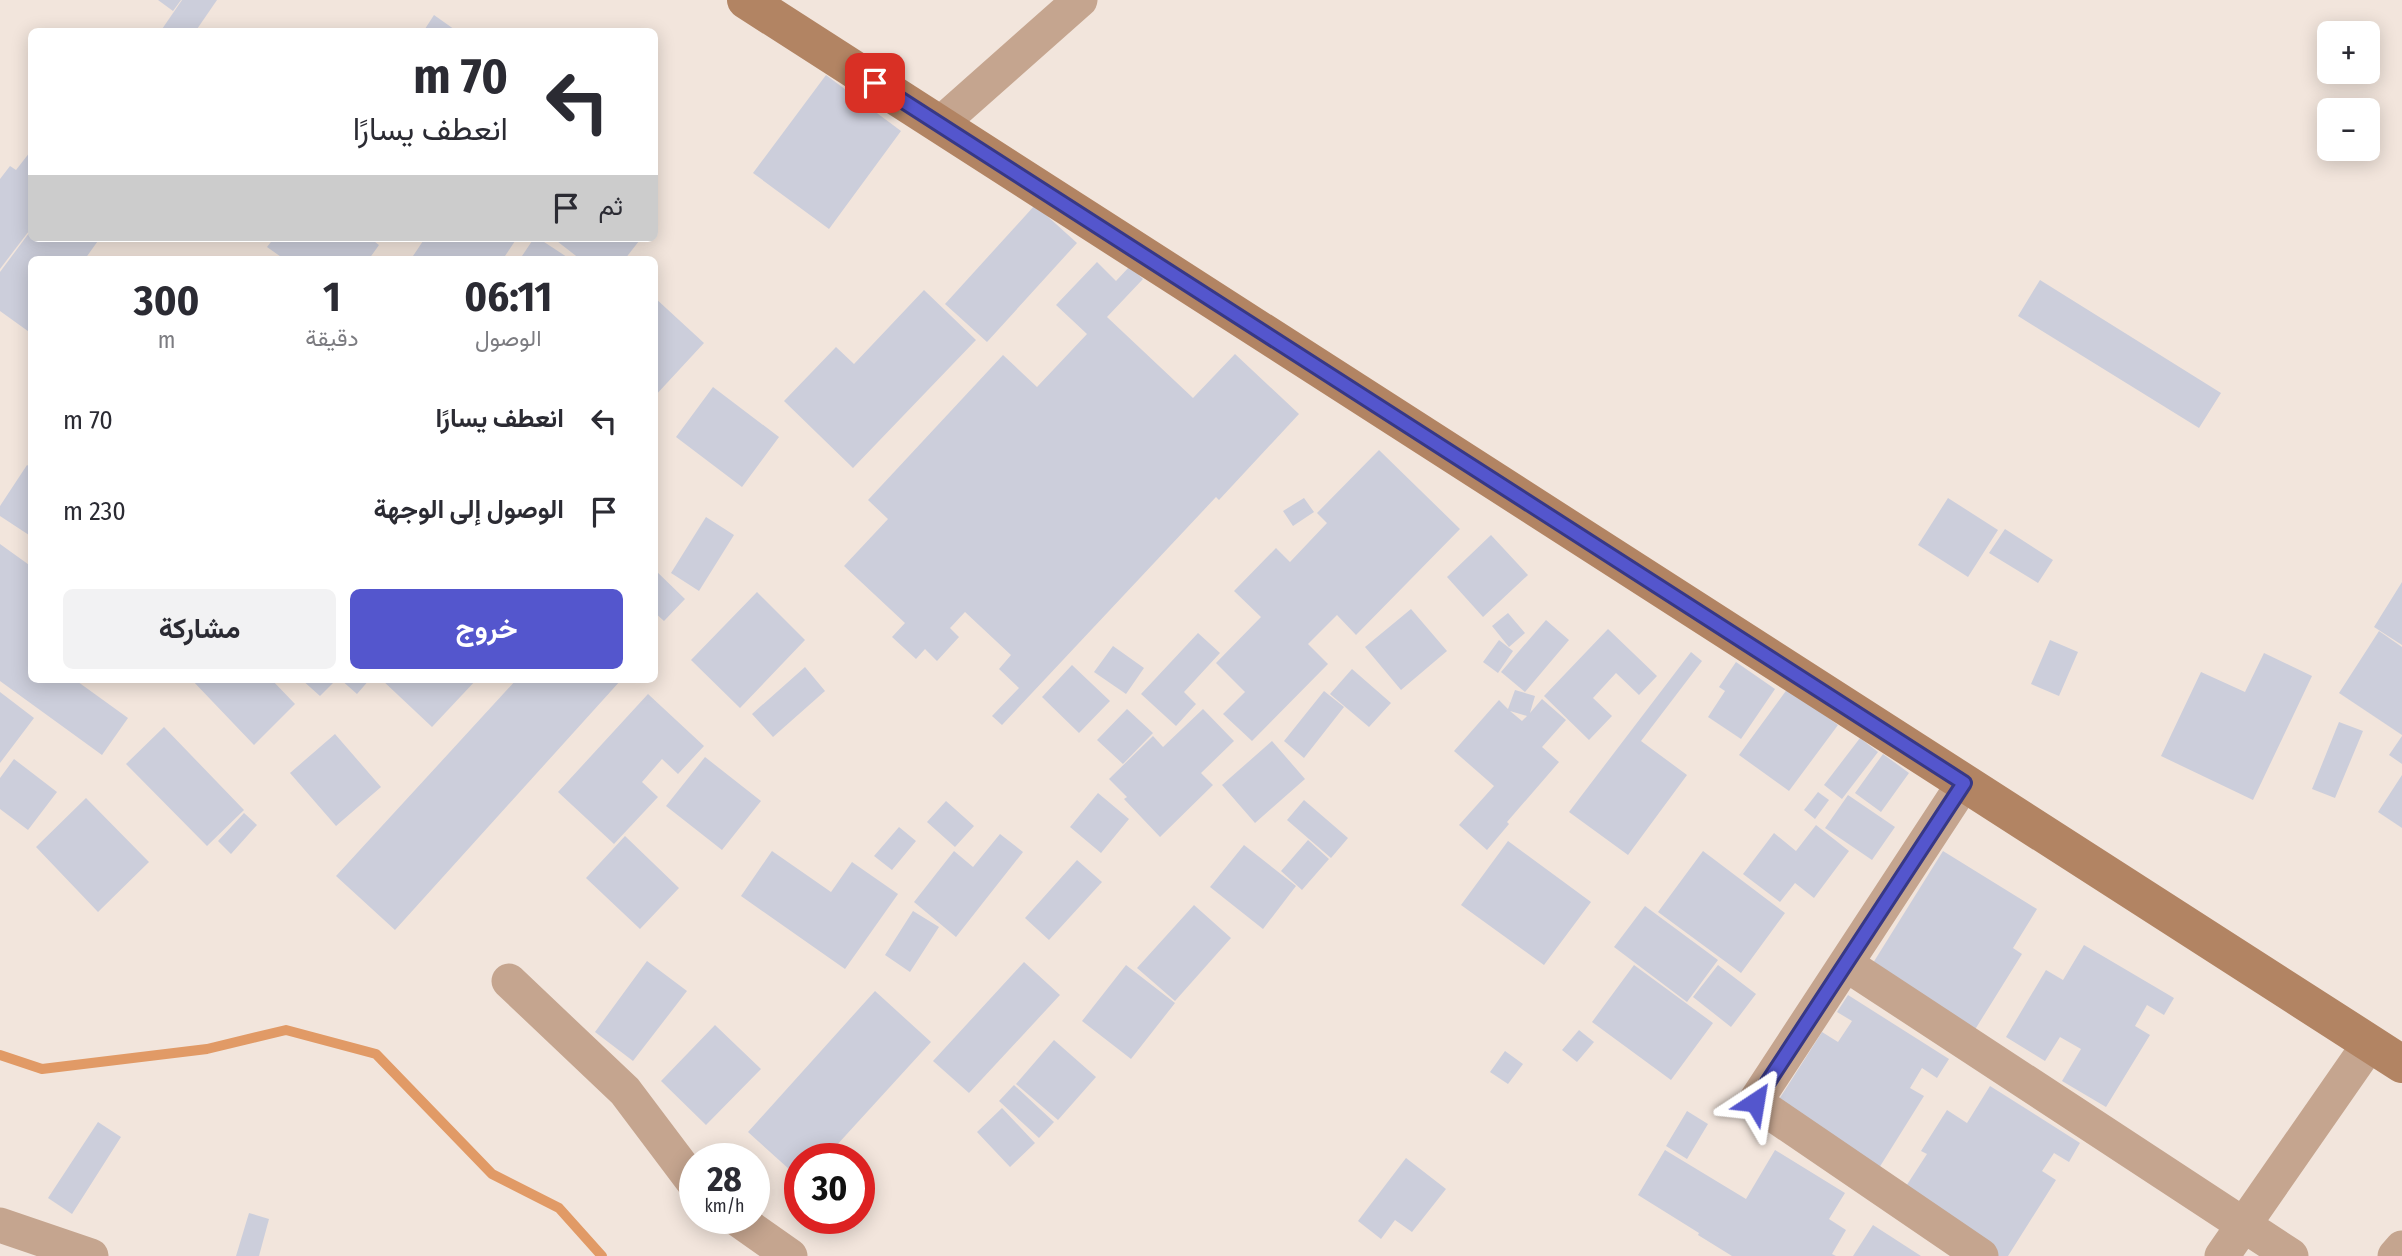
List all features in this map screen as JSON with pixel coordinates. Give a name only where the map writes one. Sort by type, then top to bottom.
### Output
[{"type":"main road","points":[[746,0],[2402,1064]]},
{"type":"street","points":[[940,124],[1080,0]]},
{"type":"street","points":[[1964,783],[1755,1102],[1981,1256]]},
{"type":"street","points":[[1846,964],[2291,1256]]},
{"type":"street","points":[[509,981],[625,1091],[679,1163]]},
{"type":"street","points":[[2222,1256],[2370,1044]]},
{"type":"street","points":[[0,1225],[91,1256]]},
{"type":"street","points":[[759,1234],[790,1256]]},
{"type":"street","points":[[2395,1256],[2402,1248]]},
{"type":"building","points":[[158,0],[181,0],[173,11]]},
{"type":"building","points":[[182,0],[217,0],[198,28],[163,28]]},
{"type":"building","points":[[434,15],[452,28],[426,28]]},
{"type":"building","points":[[826,75],[901,131],[829,229],[753,173]]},
{"type":"building","points":[[28,155],[28,232],[0,269],[0,179],[10,166],[16,170]]},
{"type":"building","points":[[1035,205],[1077,243],[987,342],[945,304]]},
{"type":"building","points":[[28,234],[28,242],[97,242],[87,256],[28,256],[28,331],[0,311],[0,272]]},
{"type":"building","points":[[271,242],[375,242],[379,245],[371,256],[280,256],[267,247]]},
{"type":"building","points":[[422,242],[514,242],[505,256],[413,256]]},
{"type":"building","points":[[531,242],[544,242],[565,256],[522,256]]},
{"type":"building","points":[[558,242],[638,242],[627,256],[576,256]]},
{"type":"building","points":[[1097,262],[1116,281],[1130,266],[1143,279],[1107,317],[1193,398],[1235,354],[1299,414],[1219,500],[1216,497],[1002,725],[992,716],[1019,688],[999,669],[1011,655],[965,612],[950,628],[959,637],[937,661],[925,649],[916,659],[892,637],[905,623],[844,566],[888,519],[868,500],[1003,355],[1037,387],[1087,334],[1056,305]]},
{"type":"building","points":[[2040,280],[2221,393],[2199,428],[2018,316]]},
{"type":"building","points":[[924,290],[976,340],[853,468],[784,401],[836,347],[854,364]]},
{"type":"building","points":[[658,301],[704,343],[658,393]]},
{"type":"building","points":[[713,387],[779,437],[742,487],[676,437]]},
{"type":"building","points":[[1379,450],[1460,529],[1356,635],[1337,615],[1308,644],[1328,664],[1252,741],[1223,714],[1245,692],[1216,663],[1261,617],[1234,591],[1276,548],[1290,562],[1327,523],[1317,513]]},
{"type":"building","points":[[28,466],[28,534],[0,516],[0,506]]},
{"type":"building","points":[[1304,498],[1314,512],[1293,526],[1283,511]]},
{"type":"building","points":[[1948,498],[1998,530],[1968,577],[1918,545]]},
{"type":"building","points":[[706,517],[734,535],[699,591],[671,573]]},
{"type":"building","points":[[2005,529],[2053,560],[2038,583],[1989,553]]},
{"type":"building","points":[[1491,535],[1528,575],[1483,617],[1447,577]]},
{"type":"building","points":[[0,544],[28,564],[28,683],[80,683],[128,718],[102,755],[0,681]]},
{"type":"building","points":[[658,573],[685,599],[664,621],[658,616]]},
{"type":"building","points":[[2402,582],[2402,645],[2374,627]]},
{"type":"building","points":[[757,592],[805,640],[740,708],[691,660]]},
{"type":"building","points":[[1411,609],[1447,651],[1401,690],[1365,647]]},
{"type":"building","points":[[1508,613],[1525,633],[1509,647],[1492,626]]},
{"type":"building","points":[[1546,620],[1569,640],[1525,692],[1501,672]]},
{"type":"building","points":[[1608,629],[1657,676],[1639,695],[1616,673],[1593,698],[1612,716],[1589,740],[1544,696]]},
{"type":"building","points":[[2379,631],[2402,647],[2402,735],[2339,693]]},
{"type":"building","points":[[1198,633],[1220,653],[1184,692],[1196,704],[1176,726],[1141,694]]},
{"type":"building","points":[[1499,640],[1513,651],[1498,673],[1483,662]]},
{"type":"building","points":[[2050,640],[2078,652],[2059,696],[2031,684]]},
{"type":"building","points":[[1113,646],[1144,668],[1126,694],[1094,672]]},
{"type":"building","points":[[1691,652],[1702,661],[1641,741],[1687,775],[1628,855],[1569,812]]},
{"type":"building","points":[[2264,653],[2312,676],[2253,800],[2161,756],[2201,672],[2245,692]]},
{"type":"building","points":[[1736,662],[1775,689],[1741,739],[1708,717],[1725,691],[1719,687]]},
{"type":"building","points":[[1072,665],[1110,701],[1079,733],[1042,697]]},
{"type":"building","points":[[805,667],[825,691],[773,737],[752,714]]},
{"type":"building","points":[[1352,669],[1391,703],[1369,727],[1330,694]]},
{"type":"building","points":[[195,683],[275,683],[295,704],[254,745]]},
{"type":"building","points":[[305,683],[333,683],[320,696]]},
{"type":"building","points":[[345,683],[367,683],[357,694]]},
{"type":"building","points":[[385,683],[473,683],[432,727]]},
{"type":"building","points":[[513,683],[618,683],[395,930],[336,876]]},
{"type":"building","points":[[1788,688],[1838,725],[1789,791],[1739,755]]},
{"type":"building","points":[[1515,690],[1535,696],[1530,713],[1542,699],[1566,720],[1542,747],[1559,762],[1507,822],[1509,824],[1487,850],[1459,825],[1494,786],[1454,751],[1499,700],[1508,709]],"holes":[[[1510,711],[1527,716],[1522,721]]]},
{"type":"building","points":[[1324,691],[1344,707],[1304,758],[1284,741]]},
{"type":"building","points":[[0,692],[34,718],[0,763]]},
{"type":"building","points":[[648,694],[704,746],[678,774],[662,759],[642,782],[658,797],[614,844],[558,792]]},
{"type":"building","points":[[1127,709],[1153,733],[1123,764],[1097,740]]},
{"type":"building","points":[[1203,709],[1234,741],[1201,773],[1213,785],[1160,837],[1109,779],[1153,736],[1163,747]]},
{"type":"building","points":[[2339,722],[2363,731],[2335,798],[2312,789]]},
{"type":"building","points":[[164,727],[244,810],[207,846],[126,764]]},
{"type":"building","points":[[335,734],[381,787],[336,826],[290,773]]},
{"type":"building","points":[[2402,736],[2402,764],[2389,755]]},
{"type":"building","points":[[1860,738],[1878,752],[1842,799],[1824,785]]},
{"type":"building","points":[[1272,741],[1305,779],[1255,823],[1222,785]]},
{"type":"building","points":[[1883,754],[1909,773],[1881,812],[1855,793]]},
{"type":"building","points":[[705,757],[761,801],[722,850],[666,806]]},
{"type":"building","points":[[14,759],[57,792],[28,830],[0,809],[0,778]]},
{"type":"building","points":[[2402,775],[2402,828],[2378,812]]},
{"type":"building","points":[[1818,792],[1829,800],[1815,819],[1804,810]]},
{"type":"building","points":[[1098,793],[1129,819],[1101,853],[1070,827]]},
{"type":"building","points":[[1848,795],[1895,827],[1872,860],[1825,828]]},
{"type":"building","points":[[86,798],[149,862],[98,912],[36,847]]},
{"type":"building","points":[[1304,800],[1348,838],[1331,858],[1287,820]]},
{"type":"building","points":[[946,801],[974,826],[955,847],[927,822]]},
{"type":"building","points":[[244,813],[257,825],[231,854],[218,841]]},
{"type":"building","points":[[1816,825],[1849,851],[1814,898],[1795,883],[1780,902],[1743,874],[1774,833],[1796,851]]},
{"type":"building","points":[[899,827],[916,841],[892,870],[874,856]]},
{"type":"building","points":[[1000,834],[1023,852],[956,937],[914,902],[954,851],[973,867]]},
{"type":"building","points":[[625,836],[679,888],[640,929],[586,878]]},
{"type":"building","points":[[1308,840],[1329,859],[1302,890],[1281,871]]},
{"type":"building","points":[[1508,841],[1591,902],[1544,965],[1461,905]]},
{"type":"building","points":[[1244,845],[1296,886],[1263,929],[1210,887]]},
{"type":"building","points":[[772,851],[831,892],[852,862],[898,894],[845,969],[741,896]]},
{"type":"building","points":[[1703,851],[1785,913],[1741,973],[1658,912]]},
{"type":"building","points":[[1943,851],[2037,909],[2013,948],[2022,954],[1971,1036],[1868,971]]},
{"type":"building","points":[[1077,860],[1102,882],[1049,940],[1025,918]]},
{"type":"building","points":[[1194,905],[1231,938],[1175,1001],[1137,968]]},
{"type":"building","points":[[1645,906],[1718,960],[1687,1002],[1614,947]]},
{"type":"building","points":[[913,911],[939,927],[910,972],[885,955]]},
{"type":"building","points":[[2084,945],[2174,998],[2164,1015],[2147,1005],[2135,1026],[2150,1035],[2106,1107],[2062,1081],[2081,1049],[2060,1037],[2045,1061],[2006,1037],[2046,970],[2063,980]]},
{"type":"building","points":[[647,961],[687,991],[633,1061],[595,1032]]},
{"type":"building","points":[[1024,962],[1060,995],[969,1093],[933,1061]]},
{"type":"building","points":[[1126,965],[1175,1003],[1131,1059],[1082,1021]]},
{"type":"building","points":[[1634,965],[1713,1023],[1671,1080],[1592,1022]]},
{"type":"building","points":[[1718,965],[1756,994],[1731,1027],[1693,997]]},
{"type":"building","points":[[875,991],[931,1042],[839,1143],[784,1143],[784,1165],[770,1152],[770,1143],[760,1143],[748,1132]]},
{"type":"building","points":[[1848,995],[1949,1059],[1937,1078],[1922,1068],[1910,1088],[1924,1096],[1874,1176],[1771,1112],[1822,1032],[1838,1042],[1852,1021],[1837,1012]]},
{"type":"building","points":[[715,1025],[761,1069],[706,1125],[661,1081]]},
{"type":"building","points":[[1579,1030],[1594,1042],[1577,1062],[1562,1050]]},
{"type":"building","points":[[1054,1040],[1096,1077],[1058,1120],[1016,1084]]},
{"type":"building","points":[[1505,1051],[1523,1064],[1508,1084],[1490,1072]]},
{"type":"building","points":[[1014,1085],[1054,1122],[1039,1138],[999,1101]]},
{"type":"building","points":[[1990,1086],[2080,1143],[2069,1162],[2054,1153],[2042,1171],[2056,1180],[2008,1256],[1992,1256],[1899,1197],[1927,1154],[1921,1151],[1947,1110],[1967,1123]]},
{"type":"building","points":[[1002,1108],[1035,1143],[1010,1167],[977,1132]]},
{"type":"building","points":[[1687,1111],[1708,1124],[1687,1159],[1666,1146]]},
{"type":"building","points":[[98,1122],[121,1137],[72,1214],[48,1198]]},
{"type":"building","points":[[1665,1150],[1746,1199],[1775,1150],[1845,1193],[1829,1219],[1846,1230],[1832,1254],[1836,1256],[1732,1256],[1698,1235],[1699,1233],[1638,1195]]},
{"type":"building","points":[[1406,1158],[1446,1189],[1412,1232],[1395,1220],[1381,1239],[1358,1221]]},
{"type":"building","points":[[249,1213],[269,1219],[259,1256],[236,1256]]},
{"type":"building","points":[[1873,1225],[1921,1256],[1853,1256]]},
{"type":"waterway","points":[[0,1055],[42,1069],[207,1049],[286,1030],[376,1054],[492,1174],[559,1208],[602,1256]]},
{"type":"route","points":[[875,83],[1964,783],[1755,1102]]}]
